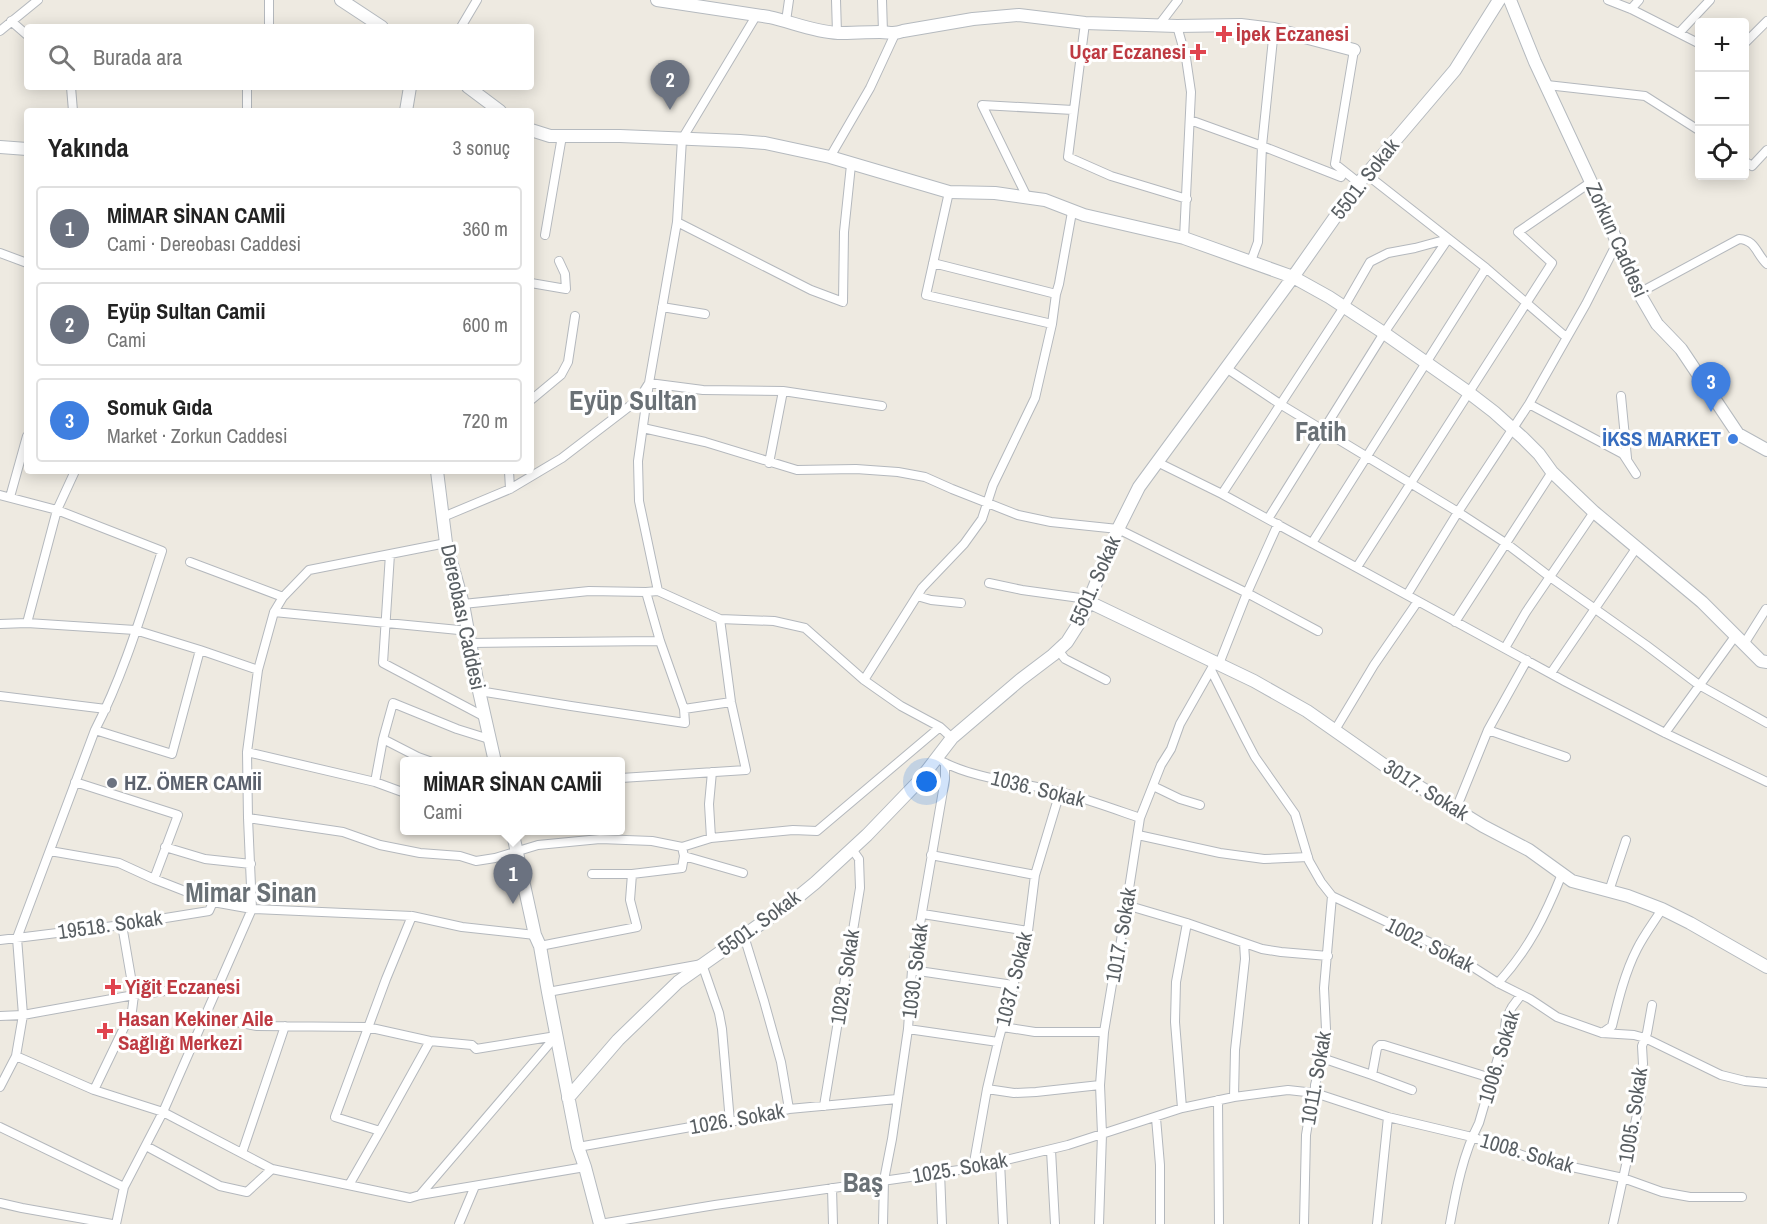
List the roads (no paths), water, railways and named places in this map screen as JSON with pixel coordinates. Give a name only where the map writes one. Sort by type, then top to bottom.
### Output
[{"type":"street","points":[[4,25],[38,0]]},
{"type":"street","points":[[268,0],[269,24]]},
{"type":"street","points":[[341,0],[377,24]]},
{"type":"street","points":[[463,24],[477,0]]},
{"type":"street","points":[[657,0],[786,21],[806,28],[837,33],[889,33],[973,19],[1019,15],[1085,23],[1177,26],[1241,25],[1274,29],[1354,50],[1335,164],[1344,171],[1363,178],[1448,239],[1486,268],[1566,338]]},
{"type":"street","points":[[786,21],[789,0]]},
{"type":"street","points":[[836,0],[837,33]]},
{"type":"street","points":[[830,157],[870,88],[889,33],[882,0]]},
{"type":"street","points":[[1159,25],[1178,0]]},
{"type":"street","name":"5501. Sokak","points":[[568,1098],[618,1040],[678,982],[800,895],[852,849],[941,761],[952,738],[1058,650],[1074,632],[1089,602],[1118,529],[1139,487],[1363,178],[1455,70],[1499,0]]},
{"type":"street","name":"Zorkun Caddesi","points":[[1510,0],[1524,37],[1548,85],[1639,293],[1657,324],[1681,349],[1738,434],[1767,450]]},
{"type":"street","points":[[1608,0],[1695,41]]},
{"type":"street","points":[[1631,9],[1639,0]]},
{"type":"street","points":[[1679,33],[1710,0]]},
{"type":"street","points":[[658,591],[639,501],[638,461],[677,222],[682,138],[756,16]]},
{"type":"street","points":[[1749,39],[1767,21]]},
{"type":"street","points":[[1085,23],[1068,157],[1111,176],[1186,199]]},
{"type":"street","points":[[4,25],[24,34]]},
{"type":"street","points":[[1177,26],[1186,58],[1191,93],[1184,238]]},
{"type":"street","points":[[1251,261],[1258,242],[1262,146],[1274,29]]},
{"type":"street","points":[[1548,85],[1645,96],[1695,128]]},
{"type":"street","points":[[71,90],[73,108]]},
{"type":"street","points":[[246,90],[247,108]]},
{"type":"street","points":[[406,108],[410,90]]},
{"type":"street","points":[[472,90],[496,108]]},
{"type":"street","points":[[1027,197],[982,105],[1073,110]]},
{"type":"street","points":[[1190,120],[1341,177],[1344,171]]},
{"type":"street","points":[[534,131],[550,136],[682,138],[765,143],[830,157],[949,192],[995,193],[1044,200],[1072,212],[1184,238],[1293,277],[1384,333],[1468,392],[1512,428],[1539,454],[1552,472],[1594,512],[1702,602],[1761,661],[1767,662]]},
{"type":"street","points":[[545,235],[562,135]]},
{"type":"street","points":[[0,147],[24,149]]},
{"type":"street","points":[[1749,164],[1752,166],[1767,150]]},
{"type":"street","points":[[677,222],[811,290],[843,302],[844,232],[852,165]]},
{"type":"street","points":[[1357,567],[1552,263],[1518,232],[1591,182]]},
{"type":"street","points":[[949,192],[926,295],[1052,324]]},
{"type":"street","points":[[864,680],[922,588],[964,544],[982,519],[993,485],[1035,398],[1052,324],[1072,212]]},
{"type":"street","points":[[1222,494],[1344,307],[1370,262],[1388,253],[1448,239]]},
{"type":"street","points":[[1268,519],[1384,333],[1448,239]]},
{"type":"street","points":[[1639,293],[1739,239],[1746,239],[1754,244],[1764,261]]},
{"type":"street","points":[[1407,595],[1529,404],[1586,304],[1617,243]]},
{"type":"street","points":[[1764,261],[1767,250]]},
{"type":"street","points":[[0,253],[24,262]]},
{"type":"street","points":[[534,284],[566,289],[565,274],[560,261]]},
{"type":"street","points":[[933,263],[1056,294]]},
{"type":"street","points":[[1312,543],[1486,268]]},
{"type":"street","points":[[662,307],[705,314]]},
{"type":"street","points":[[534,398],[561,375],[568,362],[575,316]]},
{"type":"street","points":[[1226,368],[1280,404],[1507,544],[1699,685],[1767,723]]},
{"type":"street","points":[[649,383],[703,390],[783,391],[882,406]]},
{"type":"street","points":[[443,517],[510,489],[562,458],[639,399],[649,383]]},
{"type":"street","points":[[769,463],[783,391]]},
{"type":"street","points":[[1621,396],[1628,461]]},
{"type":"street","points":[[1529,404],[1623,454],[1636,474]]},
{"type":"street","points":[[643,428],[705,442],[797,470],[898,472],[925,477],[1018,515],[1051,522],[1118,529],[1318,630]]},
{"type":"street","points":[[10,498],[24,454]]},
{"type":"street","points":[[1157,462],[1278,524],[1551,674],[1767,782]]},
{"type":"street","points":[[1455,622],[1552,472]]},
{"type":"street","points":[[27,622],[57,510],[74,474]]},
{"type":"street","name":"Dereobası Caddesi","points":[[437,474],[446,543],[463,603],[494,757]]},
{"type":"street","points":[[509,474],[510,489]]},
{"type":"street","points":[[0,495],[57,510],[162,551],[106,709],[94,730],[17,938],[23,1015],[16,1056],[0,1087]]},
{"type":"street","points":[[1505,648],[1526,612],[1594,512]]},
{"type":"street","name":"1017. Sokak","points":[[1099,1224],[1102,1134],[1100,1085],[1104,1032],[1112,984],[1118,966],[1140,818],[1180,724],[1215,666],[1278,524]]},
{"type":"street","points":[[0,1203],[114,1224],[124,1187],[164,1112],[252,909],[247,752],[258,670],[274,612],[283,597],[309,570],[446,543]]},
{"type":"street","points":[[1551,674],[1637,547]]},
{"type":"street","points":[[390,554],[382,663],[484,717]]},
{"type":"street","points":[[190,562],[283,597]]},
{"type":"street","points":[[989,584],[1080,598],[1089,602]]},
{"type":"street","points":[[463,603],[589,591],[658,591],[720,618],[774,621],[805,628],[864,680],[901,706],[940,727],[952,738]]},
{"type":"street","points":[[479,691],[685,723],[684,709],[660,641],[646,592]]},
{"type":"street","points":[[917,596],[961,603]]},
{"type":"street","points":[[1335,730],[1374,665],[1418,600]]},
{"type":"street","name":"3017. Sokak","points":[[1089,602],[1307,711],[1384,765],[1529,850],[1572,881],[1662,909],[1767,967]]},
{"type":"street","points":[[1665,733],[1699,685],[1766,609]]},
{"type":"street","points":[[274,612],[385,623],[470,637],[660,641]]},
{"type":"street","points":[[625,778],[746,770],[731,702],[720,618]]},
{"type":"street","points":[[0,624],[27,622],[135,630],[258,670]]},
{"type":"street","points":[[94,730],[172,754],[200,650]]},
{"type":"street","points":[[1058,650],[1065,659],[1106,680]]},
{"type":"street","points":[[1456,809],[1488,730],[1527,660]]},
{"type":"street","name":"1002. Sokak","points":[[1215,666],[1245,738],[1255,757],[1295,814],[1308,857],[1320,882],[1332,896],[1448,951],[1557,1017],[1602,1033],[1646,1038],[1721,1074],[1745,1081],[1767,1083]]},
{"type":"street","points":[[0,696],[106,709]]},
{"type":"street","points":[[684,709],[731,702]]},
{"type":"street","points":[[375,782],[383,739],[393,704],[489,739]]},
{"type":"street","points":[[683,852],[711,838],[793,830],[817,831],[940,727]]},
{"type":"street","points":[[1488,730],[1566,757]]},
{"type":"street","points":[[383,739],[418,757]]},
{"type":"street","points":[[247,752],[375,782],[400,791]]},
{"type":"street","name":"1036. Sokak","points":[[941,761],[954,768],[1060,792],[1140,818]]},
{"type":"street","name":"1030. Sokak","points":[[884,1224],[884,1180],[908,1029],[912,970],[945,780],[941,761]]},
{"type":"street","points":[[711,838],[709,804],[712,772]]},
{"type":"street","points":[[75,782],[178,815],[154,879]]},
{"type":"street","points":[[1153,786],[1180,799],[1200,805]]},
{"type":"street","name":"1037. Sokak","points":[[972,1168],[998,1042],[1028,931],[1035,875],[1060,792]]},
{"type":"street","points":[[248,818],[343,832],[380,844],[420,852],[460,856],[476,861],[495,858],[537,845],[600,839],[652,841],[743,873]]},
{"type":"street","points":[[513,835],[538,941],[578,1147],[600,1224]]},
{"type":"street","points":[[1138,835],[1220,853],[1264,859],[1308,857]]},
{"type":"street","points":[[1609,891],[1626,840]]},
{"type":"street","points":[[165,847],[205,859],[251,864]]},
{"type":"street","name":"1029. Sokak","points":[[824,1106],[860,888],[859,859],[852,849]]},
{"type":"street","points":[[50,851],[119,863],[213,902],[252,909],[412,916],[538,941],[637,927],[630,900],[632,874]]},
{"type":"street","points":[[592,874],[632,874],[682,868],[683,852]]},
{"type":"street","points":[[931,855],[1035,875]]},
{"type":"street","points":[[1498,983],[1516,963],[1532,939],[1548,910],[1562,874]]},
{"type":"street","name":"1011. Sokak","points":[[1304,1224],[1306,1135],[1326,1029],[1324,988],[1332,896]]},
{"type":"street","name":"19518. Sokak","points":[[0,940],[122,925],[209,911],[213,902]]},
{"type":"street","points":[[1126,905],[1244,943],[1281,952],[1328,956]]},
{"type":"street","points":[[1602,1033],[1612,1026],[1621,989],[1634,956],[1662,909]]},
{"type":"street","points":[[923,914],[1028,931]]},
{"type":"street","points":[[380,1131],[335,1117],[367,1027],[412,916]]},
{"type":"street","points":[[1182,1108],[1175,1022],[1176,982],[1187,923]]},
{"type":"street","points":[[94,1090],[132,1011],[134,995],[122,925]]},
{"type":"street","points":[[744,936],[781,1062],[789,1109]]},
{"type":"street","points":[[1234,1097],[1235,1050],[1245,959],[1244,943]]},
{"type":"street","points":[[548,992],[702,964],[719,1013],[722,1029],[730,1122]]},
{"type":"street","points":[[912,970],[1013,986]]},
{"type":"street","points":[[0,1016],[23,1015],[134,995],[220,984]]},
{"type":"street","name":"1006. Sokak","points":[[1450,1224],[1462,1170],[1472,1137],[1479,1124],[1504,1037],[1506,1019],[1521,995]]},
{"type":"street","name":"1005. Sokak","points":[[1613,1224],[1641,1097],[1639,1083],[1643,1064],[1642,1046],[1646,1038],[1652,1005]]},
{"type":"street","points":[[206,1016],[257,1026],[367,1027],[430,1041],[472,1045],[476,1049],[556,1036]]},
{"type":"street","points":[[242,1153],[285,1026]]},
{"type":"street","points":[[1003,1026],[1035,1032],[1104,1032]]},
{"type":"street","points":[[908,1029],[998,1042]]},
{"type":"street","points":[[420,1195],[556,1036]]},
{"type":"street","points":[[349,1185],[430,1041]]},
{"type":"street","points":[[1372,1075],[1377,1048],[1384,1045],[1491,1078]]},
{"type":"street","points":[[16,1056],[94,1090],[164,1112],[272,1169],[410,1198],[585,1167]]},
{"type":"street","points":[[1322,1058],[1412,1090]]},
{"type":"street","points":[[987,1089],[1036,1092],[1100,1085]]},
{"type":"street","name":"1025. Sokak","points":[[600,1224],[972,1168],[1051,1150],[1182,1108],[1218,1100],[1288,1090],[1315,1093]]},
{"type":"street","name":"1008. Sokak","points":[[1315,1093],[1388,1117],[1472,1137],[1530,1158],[1623,1178],[1662,1192],[1690,1197],[1742,1197]]},
{"type":"street","name":"1026. Sokak","points":[[578,1147],[730,1122],[789,1109],[897,1099]]},
{"type":"street","points":[[1218,1100],[1219,1224]]},
{"type":"street","points":[[1377,1224],[1388,1117]]},
{"type":"street","points":[[1156,1118],[1160,1166],[1160,1224]]},
{"type":"street","points":[[0,1127],[124,1187]]},
{"type":"street","points":[[146,1146],[220,1186],[247,1192],[272,1169]]},
{"type":"street","points":[[1051,1150],[1055,1224]]},
{"type":"street","points":[[1000,1162],[1003,1224]]},
{"type":"street","points":[[940,1172],[942,1224]]},
{"type":"street","points":[[459,1224],[475,1186]]},
{"type":"street","points":[[832,1188],[833,1224]]},
{"type":"place","name":"İpek Eczanesi","points":[[1224,34]]},
{"type":"place","name":"Uçar Eczanesi","points":[[1198,52]]},
{"type":"place","name":"Eyüp Sultan Camii","points":[[670,110]]},
{"type":"place","name":"Somuk Gıda","points":[[1711,412]]},
{"type":"place","name":"İKSS MARKET","points":[[1733,439]]},
{"type":"place","name":"HZ. ÖMER CAMİİ","points":[[112,783]]},
{"type":"place","name":"MİMAR SİNAN CAMİİ","points":[[513,904]]},
{"type":"place","name":"Yiğit Eczanesi","points":[[113,987]]},
{"type":"place","name":"Hasan Kekiner Aile Sağlığı Merkezi","points":[[105,1031]]},
{"type":"district","name":"Eyüp Sultan","points":[[633,401]]},
{"type":"district","name":"Fatih","points":[[1321,432]]},
{"type":"district","name":"Mimar Sinan","points":[[251,893]]},
{"type":"district","name":"Baş","points":[[863,1183]]}]
